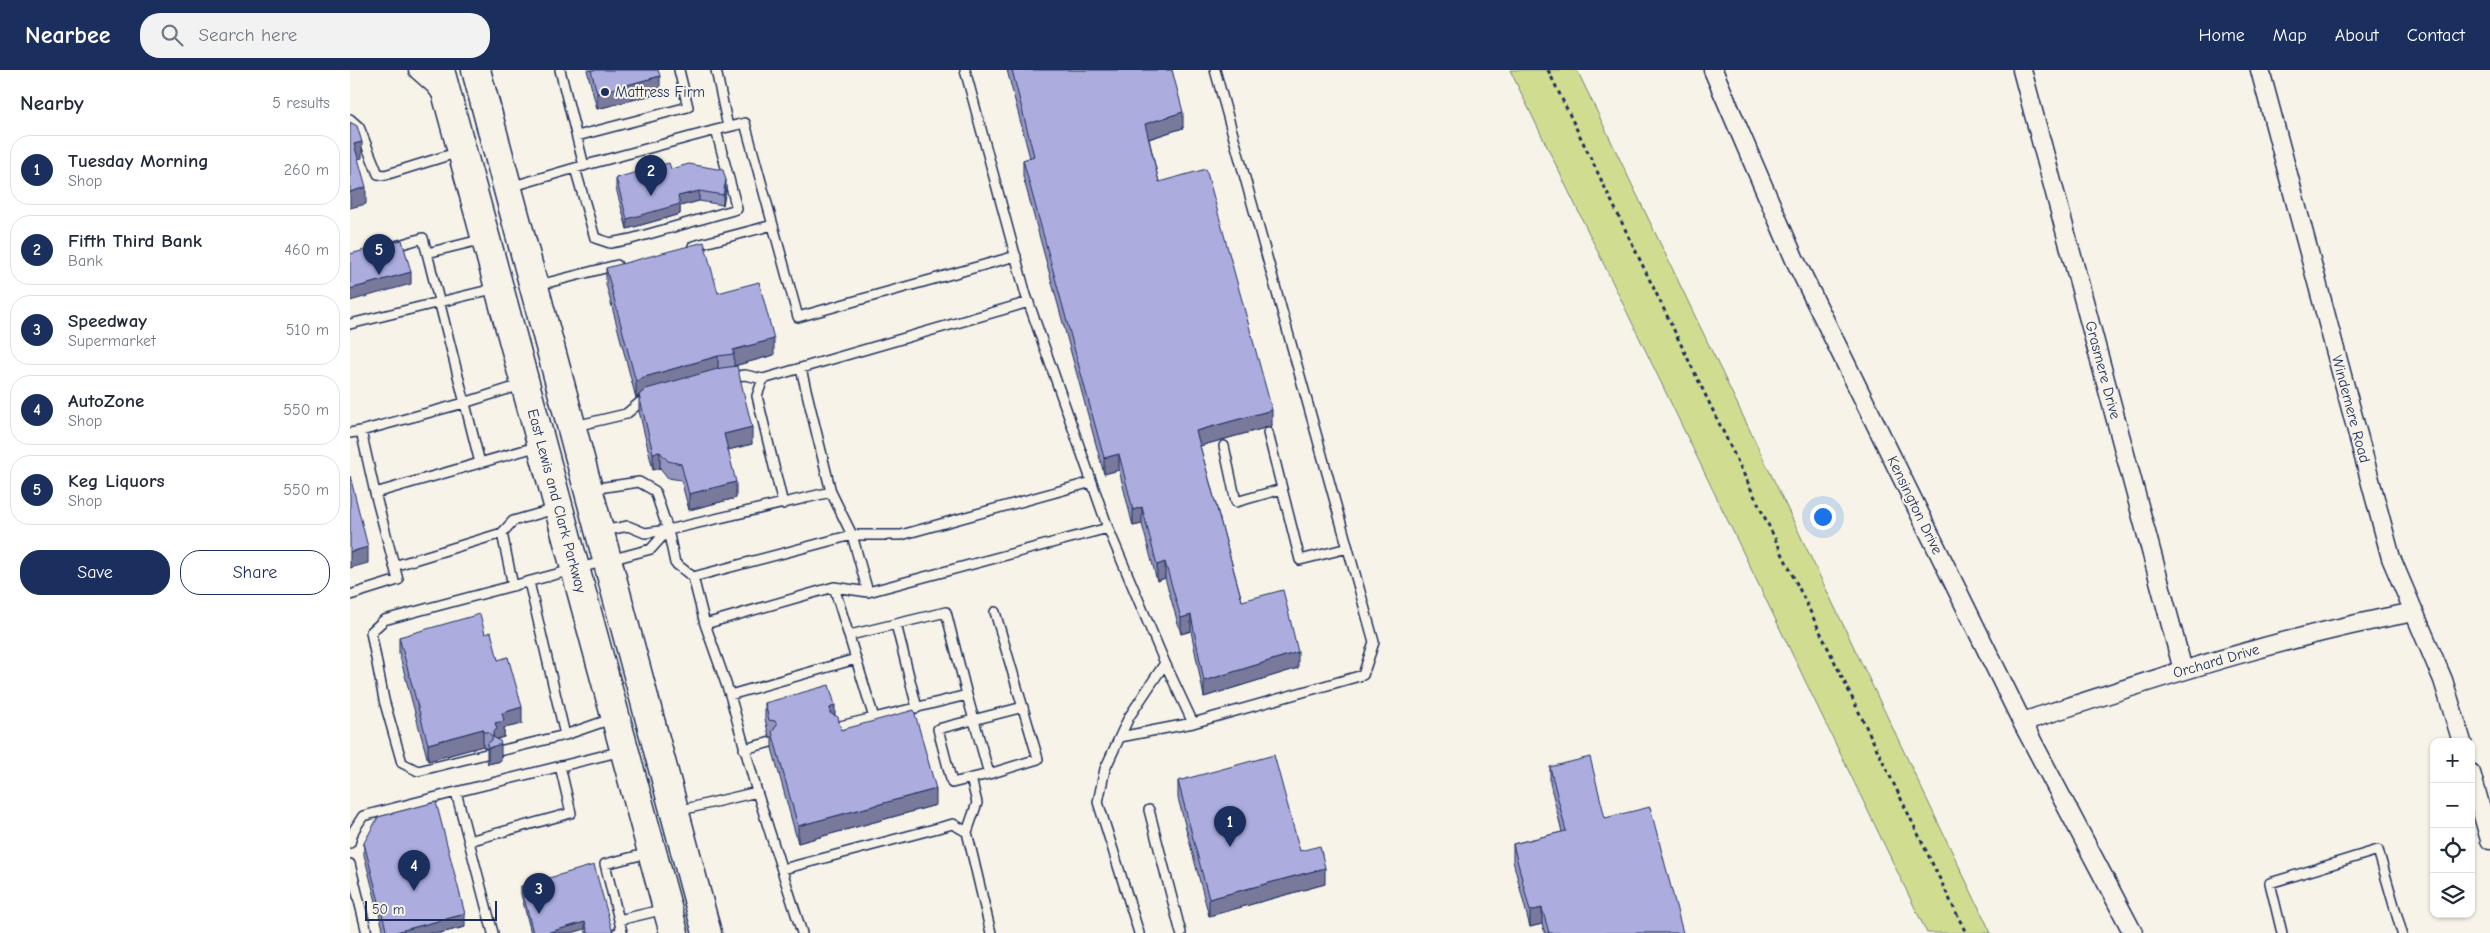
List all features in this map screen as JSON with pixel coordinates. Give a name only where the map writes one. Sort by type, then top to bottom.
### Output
[{"type":"main road","name":"East Lewis and Clark Parkway","points":[[440,70],[671,921]]},
{"type":"main road","points":[[476,70],[707,933]]},
{"type":"street","points":[[418,70],[436,86],[451,109]]},
{"type":"street","name":"Kensington Drive","points":[[1713,70],[1795,260],[2022,722],[2133,933]]},
{"type":"street","name":"Grasmere Drive","points":[[2022,70],[2183,670]]},
{"type":"street","name":"Windemere Road","points":[[2260,70],[2391,558],[2443,680],[2461,738]]},
{"type":"street","name":"Orchard Drive","points":[[2022,722],[2183,670],[2340,626],[2414,612]]},
{"type":"street","points":[[2474,783],[2490,840]]},
{"type":"lane","points":[[560,70],[584,166]]},
{"type":"lane","points":[[577,136],[688,108],[679,70]]},
{"type":"lane","points":[[716,70],[728,127]]},
{"type":"lane","points":[[966,70],[1029,302],[1108,528],[1165,663],[1193,723]]},
{"type":"lane","points":[[1120,736],[1193,723],[1363,675],[1374,642],[1215,70]]},
{"type":"lane","points":[[350,119],[360,127],[378,174],[385,175],[462,151]]},
{"type":"lane","points":[[508,188],[575,168],[745,123],[798,318],[1016,256]]},
{"type":"lane","points":[[575,168],[595,238],[610,242],[630,239],[737,209],[716,130]]},
{"type":"lane","points":[[680,249],[773,225]]},
{"type":"lane","points":[[387,248],[423,238],[480,463]]},
{"type":"lane","points":[[427,254],[486,239]]},
{"type":"lane","points":[[535,286],[632,262]]},
{"type":"lane","points":[[350,324],[499,287]]},
{"type":"lane","points":[[720,378],[745,375],[763,379],[1029,302]]},
{"type":"lane","points":[[801,369],[831,492],[852,535],[868,592]]},
{"type":"lane","points":[[763,379],[757,396],[783,504]]},
{"type":"lane","points":[[350,433],[464,403],[525,384]]},
{"type":"lane","points":[[573,427],[626,414],[643,400],[660,395]]},
{"type":"lane","points":[[350,595],[398,580],[361,431]]},
{"type":"lane","points":[[1268,433],[1300,560],[1348,548]]},
{"type":"lane","points":[[375,492],[542,445]]},
{"type":"lane","points":[[1224,446],[1236,502],[1282,489]]},
{"type":"lane","points":[[589,490],[639,482],[655,491],[668,530],[675,563],[692,577],[802,933]]},
{"type":"lane","points":[[692,577],[852,535],[901,535],[1092,482]]},
{"type":"lane","points":[[601,532],[628,526],[645,533],[668,530],[831,492]]},
{"type":"lane","points":[[394,566],[502,533],[513,521],[559,508]]},
{"type":"lane","points":[[705,624],[834,587],[868,592],[1108,528]]},
{"type":"lane","points":[[486,754],[418,771],[402,763],[384,700],[371,632],[384,620],[651,549],[668,530]]},
{"type":"lane","points":[[502,533],[513,586]]},
{"type":"lane","points":[[529,582],[565,735]]},
{"type":"lane","points":[[834,587],[874,718]]},
{"type":"lane","points":[[850,635],[946,612],[989,774]]},
{"type":"lane","points":[[994,612],[1023,707],[1038,759],[952,783],[938,729],[1023,707]]},
{"type":"lane","points":[[896,624],[917,708]]},
{"type":"lane","points":[[730,695],[856,659]]},
{"type":"lane","points":[[1139,933],[1098,802],[1105,769],[1129,717],[1165,663]]},
{"type":"lane","points":[[836,727],[967,696]]},
{"type":"lane","points":[[498,751],[565,735],[616,718]]},
{"type":"lane","points":[[744,749],[771,742]]},
{"type":"lane","points":[[350,843],[354,830],[363,816],[624,750]]},
{"type":"lane","points":[[469,841],[571,813],[560,766]]},
{"type":"lane","points":[[971,778],[977,803],[967,832],[991,933]]},
{"type":"lane","points":[[456,792],[493,933]]},
{"type":"lane","points":[[675,812],[757,792]]},
{"type":"lane","points":[[1149,810],[1181,933]]},
{"type":"lane","points":[[783,869],[953,824],[967,832]]},
{"type":"lane","points":[[2282,933],[2270,883],[2378,850],[2402,933]]},
{"type":"lane","points":[[618,933],[622,932],[605,864],[652,852]]},
{"type":"lane","points":[[350,864],[367,933]]},
{"type":"lane","points":[[619,920],[671,921]]},
{"type":"path","points":[[1548,70],[1966,933]]},
{"type":"green space","points":[[1510,70],[1577,70],[1991,933],[1927,933]]},
{"type":"building","points":[[591,70],[658,70],[660,76],[597,93]]},
{"type":"building","points":[[1012,70],[1172,70],[1183,112],[1145,124],[1159,182],[1206,169],[1272,410],[1196,431],[1242,601],[1283,590],[1298,652],[1204,681],[1191,615],[1181,618],[1165,562],[1157,565],[1142,507],[1133,510],[1119,454],[1104,458],[1023,160],[1034,156]]},
{"type":"building","points":[[350,122],[357,126],[362,142],[354,144],[366,187],[350,192]]},
{"type":"building","points":[[669,163],[671,169],[689,164],[723,170],[726,180],[723,195],[699,191],[678,196],[680,204],[627,219],[616,178]]},
{"type":"building","points":[[402,240],[411,272],[350,289],[350,254]]},
{"type":"building","points":[[704,242],[718,293],[759,282],[774,339],[733,350],[734,354],[718,356],[641,378],[636,382],[606,268]]},
{"type":"building","points":[[737,366],[752,427],[724,434],[736,482],[689,494],[681,464],[668,461],[660,452],[653,453],[639,395],[646,389],[721,368]]},
{"type":"building","points":[[350,476],[368,547],[350,552]]},
{"type":"building","points":[[480,614],[485,634],[491,632],[498,660],[508,657],[522,707],[502,713],[504,721],[495,723],[497,729],[493,732],[493,737],[500,741],[501,744],[488,748],[487,744],[492,740],[492,736],[488,732],[484,732],[483,729],[428,744],[399,637]]},
{"type":"building","points":[[829,685],[835,705],[830,708],[830,713],[838,717],[841,730],[914,710],[936,789],[798,826],[772,732],[777,725],[775,721],[769,720],[765,703]]},
{"type":"building","points":[[1274,755],[1300,851],[1320,846],[1325,868],[1209,899],[1178,781]]},
{"type":"building","points":[[1590,757],[1605,818],[1650,807],[1683,933],[1549,933],[1542,908],[1530,911],[1513,844],[1566,831],[1550,767]]},
{"type":"building","points":[[436,802],[465,914],[387,933],[364,843],[378,817]]},
{"type":"building","points":[[594,865],[613,933],[588,933],[585,922],[546,933],[533,933],[521,886]]},
{"type":"place","name":"Mattress Firm","points":[[605,92]]},
{"type":"place","name":"Fifth Third Bank","points":[[651,196]]},
{"type":"place","name":"Keg Liquors","points":[[379,275]]},
{"type":"place","name":"Tuesday Morning","points":[[1230,847]]},
{"type":"place","name":"AutoZone","points":[[414,891]]},
{"type":"place","name":"Speedway","points":[[539,914]]}]
